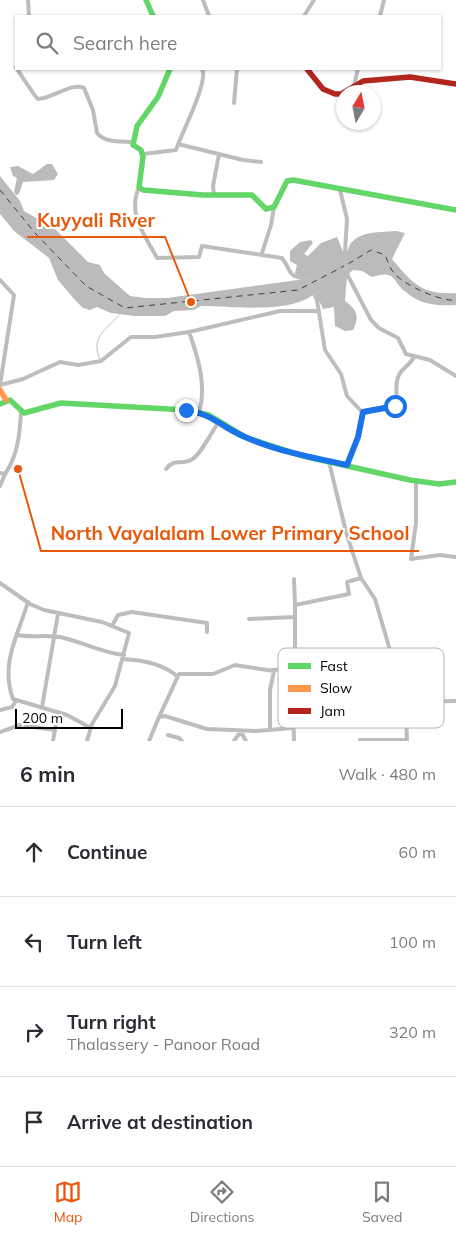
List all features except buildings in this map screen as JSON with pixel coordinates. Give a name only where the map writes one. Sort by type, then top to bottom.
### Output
[{"type":"main road","points":[[146,0],[153,15]]},
{"type":"main road","points":[[170,70],[156,100],[140,120],[133,142],[142,154],[139,187],[158,192],[252,195],[266,209],[274,207],[284,191],[285,184],[289,180],[456,210]]},
{"type":"main road","points":[[307,70],[328,93],[336,94]]},
{"type":"main road","points":[[354,85],[363,81],[410,77],[456,84]]},
{"type":"main road","points":[[0,390],[6,400],[14,402],[21,411],[30,412],[62,404],[78,406],[144,406],[199,412],[219,421],[236,433],[257,442],[329,462],[416,481],[456,482]]},
{"type":"main road","points":[[0,404],[6,400]]},
{"type":"street","points":[[28,0],[29,15]]},
{"type":"street","points":[[203,0],[209,15]]},
{"type":"street","points":[[305,15],[314,0]]},
{"type":"street","points":[[380,15],[384,0]]},
{"type":"street","points":[[17,70],[26,80],[38,99],[50,98],[75,87],[84,88],[90,101],[97,133],[104,139],[133,142]]},
{"type":"street","points":[[142,154],[176,150],[190,120],[205,76],[202,70]]},
{"type":"street","points":[[234,103],[237,70]]},
{"type":"street","points":[[354,85],[358,70]]},
{"type":"street","points":[[178,144],[261,162]]},
{"type":"street","points":[[214,195],[213,186],[218,154]]},
{"type":"street","points":[[139,187],[135,204],[137,222],[157,258],[199,257],[202,246],[262,253],[282,258],[296,279],[307,279],[315,297],[325,350],[341,374],[347,396],[363,412]]},
{"type":"street","points":[[340,190],[347,220],[345,252],[348,276],[371,320],[379,328],[398,338],[404,345],[404,352],[414,357],[430,360],[456,376]]},
{"type":"street","points":[[262,253],[271,225],[274,207]]},
{"type":"street","points":[[0,280],[14,295],[0,385],[23,380],[60,362],[78,365],[101,361],[131,337],[155,337],[189,332],[280,311],[317,311]]},
{"type":"street","points":[[189,332],[199,361],[202,401],[199,412]]},
{"type":"street","points":[[363,412],[395,406],[395,388],[400,373],[411,364],[414,357]]},
{"type":"street","points":[[0,486],[2,474],[18,442],[21,411]]},
{"type":"street","points":[[347,465],[358,437],[363,412]]},
{"type":"street","points":[[166,469],[170,464],[187,461],[196,457],[219,421]]},
{"type":"street","points":[[329,462],[335,490],[361,578],[375,599],[389,648]]},
{"type":"street","points":[[416,481],[416,523],[411,559],[440,555],[456,557]]},
{"type":"street","points":[[295,604],[349,594],[347,582],[361,578]]},
{"type":"street","points":[[293,648],[294,579]]},
{"type":"street","points":[[0,583],[28,602],[44,610],[112,626],[129,633],[124,657],[112,693],[99,710],[87,741]]},
{"type":"street","points":[[28,602],[11,645],[7,665],[10,693],[16,701],[58,712],[91,728]]},
{"type":"street","points":[[112,626],[118,616],[132,612],[206,623],[206,632]]},
{"type":"street","points":[[42,707],[52,637],[58,614]]},
{"type":"street","points":[[249,619],[295,617]]},
{"type":"street","points":[[16,635],[31,638],[62,638],[107,653],[147,662],[170,670],[177,676]]},
{"type":"street","points":[[149,741],[177,676],[182,673],[212,674],[235,665],[278,669]]},
{"type":"street","points":[[270,730],[272,670]]},
{"type":"street","points":[[0,710],[12,708],[16,701]]},
{"type":"street","points":[[53,741],[58,712]]},
{"type":"street","points":[[159,717],[183,720],[207,729],[270,730],[293,728],[294,741]]},
{"type":"street","points":[[0,732],[20,725],[55,730]]},
{"type":"street","points":[[234,741],[239,734],[242,734],[246,741]]},
{"type":"street","points":[[168,735],[179,738],[182,741]]},
{"type":"street","points":[[360,740],[407,740]]},
{"type":"shaded area","points":[[47,164],[52,164],[58,174],[54,180],[23,182],[19,194],[16,195],[14,192],[17,178],[13,176],[10,167],[18,166],[33,174]]},
{"type":"shaded area","points":[[0,176],[20,201],[24,211],[54,228],[88,262],[100,265],[104,273],[130,296],[167,298],[305,279],[313,295],[302,301],[275,307],[201,306],[194,310],[174,311],[165,316],[134,316],[111,313],[97,307],[90,310],[83,308],[58,280],[49,258],[14,231],[0,214]]},
{"type":"shaded area","points":[[396,231],[405,233],[392,259],[406,275],[426,290],[456,293],[456,305],[436,305],[418,300],[402,289],[390,275],[372,277],[362,271],[353,270],[347,275],[345,301],[355,310],[357,317],[355,325],[353,330],[345,331],[335,326],[334,307],[323,309],[308,277],[298,277],[295,273],[297,265],[290,261],[290,251],[300,242],[311,240],[313,243],[304,254],[308,256],[321,243],[337,237],[344,254],[354,240],[360,236]]},
{"type":"waterway","points":[[101,361],[97,346],[100,335],[119,315]]},
{"type":"ferry route","points":[[0,190],[35,233],[86,286],[125,308],[298,290],[344,266]]},
{"type":"ferry route","points":[[348,264],[371,250],[385,255],[390,267],[406,283],[432,296],[456,300]]},
{"type":"traffic: fast","points":[[146,0],[153,15]]},
{"type":"traffic: fast","points":[[170,70],[158,97],[137,126],[133,145],[141,150],[143,157],[139,187],[143,190],[203,195],[252,195],[266,209],[274,207],[287,181],[293,180],[456,210]]},
{"type":"traffic: fast","points":[[0,404],[10,400],[24,413],[61,403],[186,410],[209,415],[247,438],[303,456],[410,480],[439,484],[456,482]]},
{"type":"traffic: slow","points":[[0,390],[6,400]]},
{"type":"traffic: jam","points":[[308,70],[323,89],[335,94],[341,94],[363,81],[410,77],[456,84]]},
{"type":"place","name":"Kuyyali River","points":[[191,302]]},
{"type":"place","name":"North Vayalalam Lower Primary School","points":[[18,469]]},
{"type":"route","points":[[186,410],[209,415],[236,433],[257,442],[304,456],[347,465],[358,437],[363,412],[395,406]]}]
